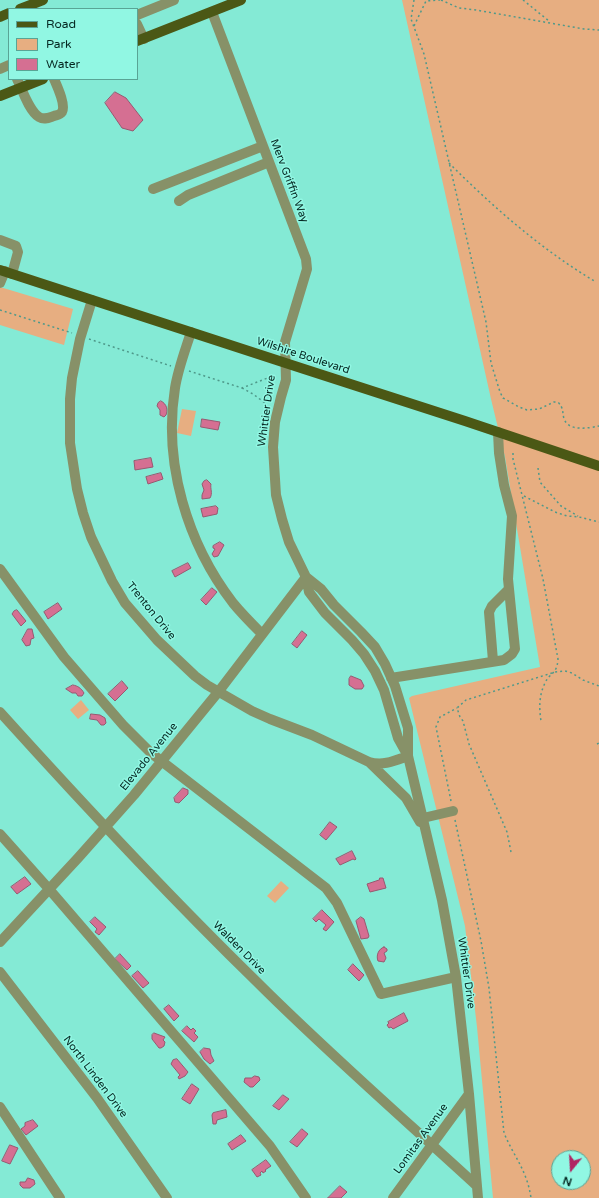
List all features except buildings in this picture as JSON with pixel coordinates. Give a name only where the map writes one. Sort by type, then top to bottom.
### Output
[{"type":"main road","points":[[23,8],[43,0]]},
{"type":"main road","points":[[140,40],[241,0]]},
{"type":"main road","points":[[0,96],[19,83],[37,80]]},
{"type":"main road","name":"Wilshire Boulevard","points":[[6,272],[285,362],[599,466]]},
{"type":"street","points":[[138,15],[174,0]]},
{"type":"street","name":"Merv Griffin Way","points":[[212,12],[306,258],[307,270],[285,342],[285,362]]},
{"type":"street","points":[[138,29],[140,40]]},
{"type":"street","points":[[19,83],[35,112],[38,116],[45,119],[59,115],[62,112],[63,105],[54,80]]},
{"type":"street","points":[[153,189],[263,146]]},
{"type":"street","points":[[179,201],[188,195],[269,162]]},
{"type":"street","points":[[0,240],[16,246],[18,252],[0,283]]},
{"type":"street","name":"Trenton Drive","points":[[92,300],[76,357],[70,399],[70,442],[77,489],[91,537],[112,581],[125,602],[157,640],[195,676],[207,685],[252,711],[312,735],[378,765],[408,756]]},
{"type":"street","points":[[191,332],[179,368],[173,406],[172,444],[178,487],[191,528],[210,568],[233,603],[262,634]]},
{"type":"street","name":"Whittier Drive","points":[[285,362],[286,380],[276,422],[273,446],[276,495],[289,542],[306,577],[313,598],[325,613],[364,654],[375,671],[384,690],[398,738],[408,756]]},
{"type":"street","points":[[391,678],[504,660],[512,654],[515,649],[508,579],[512,516],[504,485],[499,453],[498,432]]},
{"type":"street","points":[[0,569],[64,657],[123,725],[151,753],[332,894],[381,994],[456,977]]},
{"type":"street","name":"Whittier Drive","points":[[306,577],[317,585],[334,605],[375,647],[395,686],[408,728],[408,756],[445,915],[456,977],[469,1094],[478,1198]]},
{"type":"street","name":"Elevado Avenue","points":[[0,942],[105,828],[161,762],[219,691],[306,577]]},
{"type":"street","points":[[493,662],[489,612],[492,606],[509,589]]},
{"type":"street","name":"Walden Drive","points":[[0,712],[158,884],[257,983],[477,1186]]},
{"type":"street","points":[[369,762],[406,798],[426,832]]},
{"type":"street","points":[[423,818],[452,811]]},
{"type":"street","points":[[0,834],[50,889],[270,1146],[306,1198]]},
{"type":"street","name":"North Linden Drive","points":[[0,972],[97,1098],[167,1198]]},
{"type":"street","name":"Lomitas Avenue","points":[[393,1198],[469,1094]]},
{"type":"street","points":[[0,1107],[60,1198]]},
{"type":"path","points":[[414,0],[411,19],[424,54],[486,322],[491,363],[500,392],[503,398],[508,402],[527,410],[539,409],[554,402],[558,402],[562,407],[566,423],[576,428],[599,426]]},
{"type":"path","points":[[414,26],[426,1],[440,0],[459,8],[551,22],[584,29],[599,30]]},
{"type":"path","points":[[523,0],[551,22]]},
{"type":"path","points":[[448,161],[497,208],[530,236],[571,267],[596,282]]},
{"type":"path","points":[[0,310],[75,335]]},
{"type":"path","points":[[89,339],[177,368]]},
{"type":"path","points":[[183,369],[242,388],[254,394],[265,403]]},
{"type":"path","points":[[242,388],[270,377]]},
{"type":"path","points":[[513,453],[513,459],[542,579],[556,652],[557,666],[555,672],[545,682],[540,701],[541,721]]},
{"type":"path","points":[[538,468],[540,482],[561,506],[579,517]]},
{"type":"path","points":[[523,496],[555,512],[567,516],[579,517],[599,522]]},
{"type":"path","points":[[530,1198],[529,1187],[524,1171],[509,1146],[504,1133],[489,988],[481,941],[452,811],[436,727],[440,717],[457,708],[466,700],[555,672],[565,671],[572,673],[583,680],[599,686]]},
{"type":"path","points":[[457,708],[463,721],[469,744],[507,832],[511,852]]},
{"type":"green space","points":[[402,0],[599,0],[599,1198],[493,1198],[477,1027],[465,926],[409,698],[412,696],[540,667],[505,457]]},
{"type":"green space","points":[[0,287],[73,309],[64,345],[0,325]]},
{"type":"green space","points":[[182,409],[196,411],[191,436],[177,433]]},
{"type":"green space","points":[[81,700],[89,710],[78,719],[70,710]]},
{"type":"green space","points":[[281,881],[289,888],[275,903],[267,896]]},
{"type":"water","points":[[115,92],[126,98],[143,120],[133,131],[122,128],[105,103]]},
{"type":"water","points":[[161,401],[166,405],[167,409],[164,417],[160,415],[160,410],[157,406]]},
{"type":"water","points":[[202,419],[220,422],[218,430],[201,427]]},
{"type":"water","points":[[151,458],[153,467],[135,470],[134,461]]},
{"type":"water","points":[[161,473],[163,479],[148,484],[146,477]]},
{"type":"water","points":[[207,480],[211,484],[211,496],[210,498],[202,499],[204,490],[202,484]]},
{"type":"water","points":[[216,506],[218,508],[217,514],[203,517],[201,509]]},
{"type":"water","points":[[220,542],[224,545],[218,556],[214,557],[212,554],[215,549],[213,546]]},
{"type":"water","points":[[188,563],[191,568],[175,577],[172,571]]},
{"type":"water","points":[[212,588],[217,592],[206,605],[201,600]]},
{"type":"water","points":[[58,603],[62,609],[48,619],[44,612]]},
{"type":"water","points":[[17,610],[26,621],[21,626],[12,614]]},
{"type":"water","points":[[28,629],[32,629],[34,638],[31,639],[30,645],[26,646],[22,640]]},
{"type":"water","points":[[302,631],[307,635],[297,648],[292,644]]},
{"type":"water","points":[[351,676],[361,680],[364,686],[362,689],[355,689],[349,685],[349,679]]},
{"type":"water","points":[[122,681],[128,688],[115,701],[108,694]]},
{"type":"water","points":[[73,685],[82,690],[84,693],[82,696],[78,696],[76,693],[72,693],[66,689]]},
{"type":"water","points":[[91,714],[100,715],[105,718],[106,723],[101,725],[97,720],[90,719]]},
{"type":"water","points":[[183,788],[188,790],[188,794],[179,803],[175,802],[174,798]]},
{"type":"water","points":[[330,822],[337,827],[326,840],[320,835]]},
{"type":"water","points":[[352,851],[356,859],[340,865],[336,859]]},
{"type":"water","points":[[25,877],[31,884],[17,894],[11,887]]},
{"type":"water","points":[[380,878],[383,878],[386,888],[370,892],[367,884],[379,880]]},
{"type":"water","points":[[322,910],[334,922],[326,931],[323,929],[326,925],[319,919],[316,922],[313,919]]},
{"type":"water","points":[[95,917],[106,927],[99,935],[95,932],[97,929],[90,922]]},
{"type":"water","points":[[361,917],[364,919],[369,936],[368,938],[361,939],[356,921]]},
{"type":"water","points":[[384,947],[387,949],[384,953],[386,958],[384,962],[378,961],[378,953],[380,949]]},
{"type":"water","points":[[120,954],[131,966],[127,970],[115,959]]},
{"type":"water","points":[[353,964],[364,975],[359,981],[348,970]]},
{"type":"water","points":[[138,971],[149,983],[143,988],[132,976]]},
{"type":"water","points":[[169,1005],[179,1016],[174,1021],[164,1009]]},
{"type":"water","points":[[404,1013],[408,1021],[393,1029],[391,1027],[389,1028],[387,1025],[389,1023],[388,1022]]},
{"type":"water","points":[[187,1026],[191,1030],[193,1028],[196,1031],[194,1033],[198,1037],[194,1042],[182,1031]]},
{"type":"water","points":[[154,1033],[165,1037],[163,1040],[165,1042],[164,1046],[161,1048],[159,1048],[152,1039],[152,1035]]},
{"type":"water","points":[[204,1048],[210,1049],[214,1061],[210,1064],[204,1059],[200,1052]]},
{"type":"water","points":[[177,1059],[188,1072],[185,1076],[179,1079],[178,1077],[180,1075],[171,1064],[173,1060]]},
{"type":"water","points":[[255,1076],[259,1077],[260,1080],[253,1087],[250,1087],[244,1082],[245,1078]]},
{"type":"water","points":[[192,1084],[199,1089],[190,1104],[182,1099]]},
{"type":"water","points":[[283,1095],[289,1099],[279,1110],[273,1106]]},
{"type":"water","points":[[226,1110],[227,1117],[217,1120],[216,1124],[213,1124],[213,1113]]},
{"type":"water","points":[[33,1120],[38,1126],[26,1135],[21,1129],[25,1126],[25,1123]]},
{"type":"water","points":[[302,1129],[308,1134],[297,1147],[290,1142]]},
{"type":"water","points":[[241,1135],[246,1141],[232,1150],[228,1144]]},
{"type":"water","points":[[10,1145],[18,1148],[10,1164],[2,1161]]},
{"type":"water","points":[[266,1160],[271,1166],[263,1173],[262,1171],[260,1173],[261,1175],[257,1177],[252,1170]]},
{"type":"water","points":[[28,1178],[34,1180],[35,1184],[30,1188],[23,1188],[20,1185],[20,1182],[25,1182]]},
{"type":"water","points":[[340,1186],[347,1192],[341,1198],[328,1198]]}]
